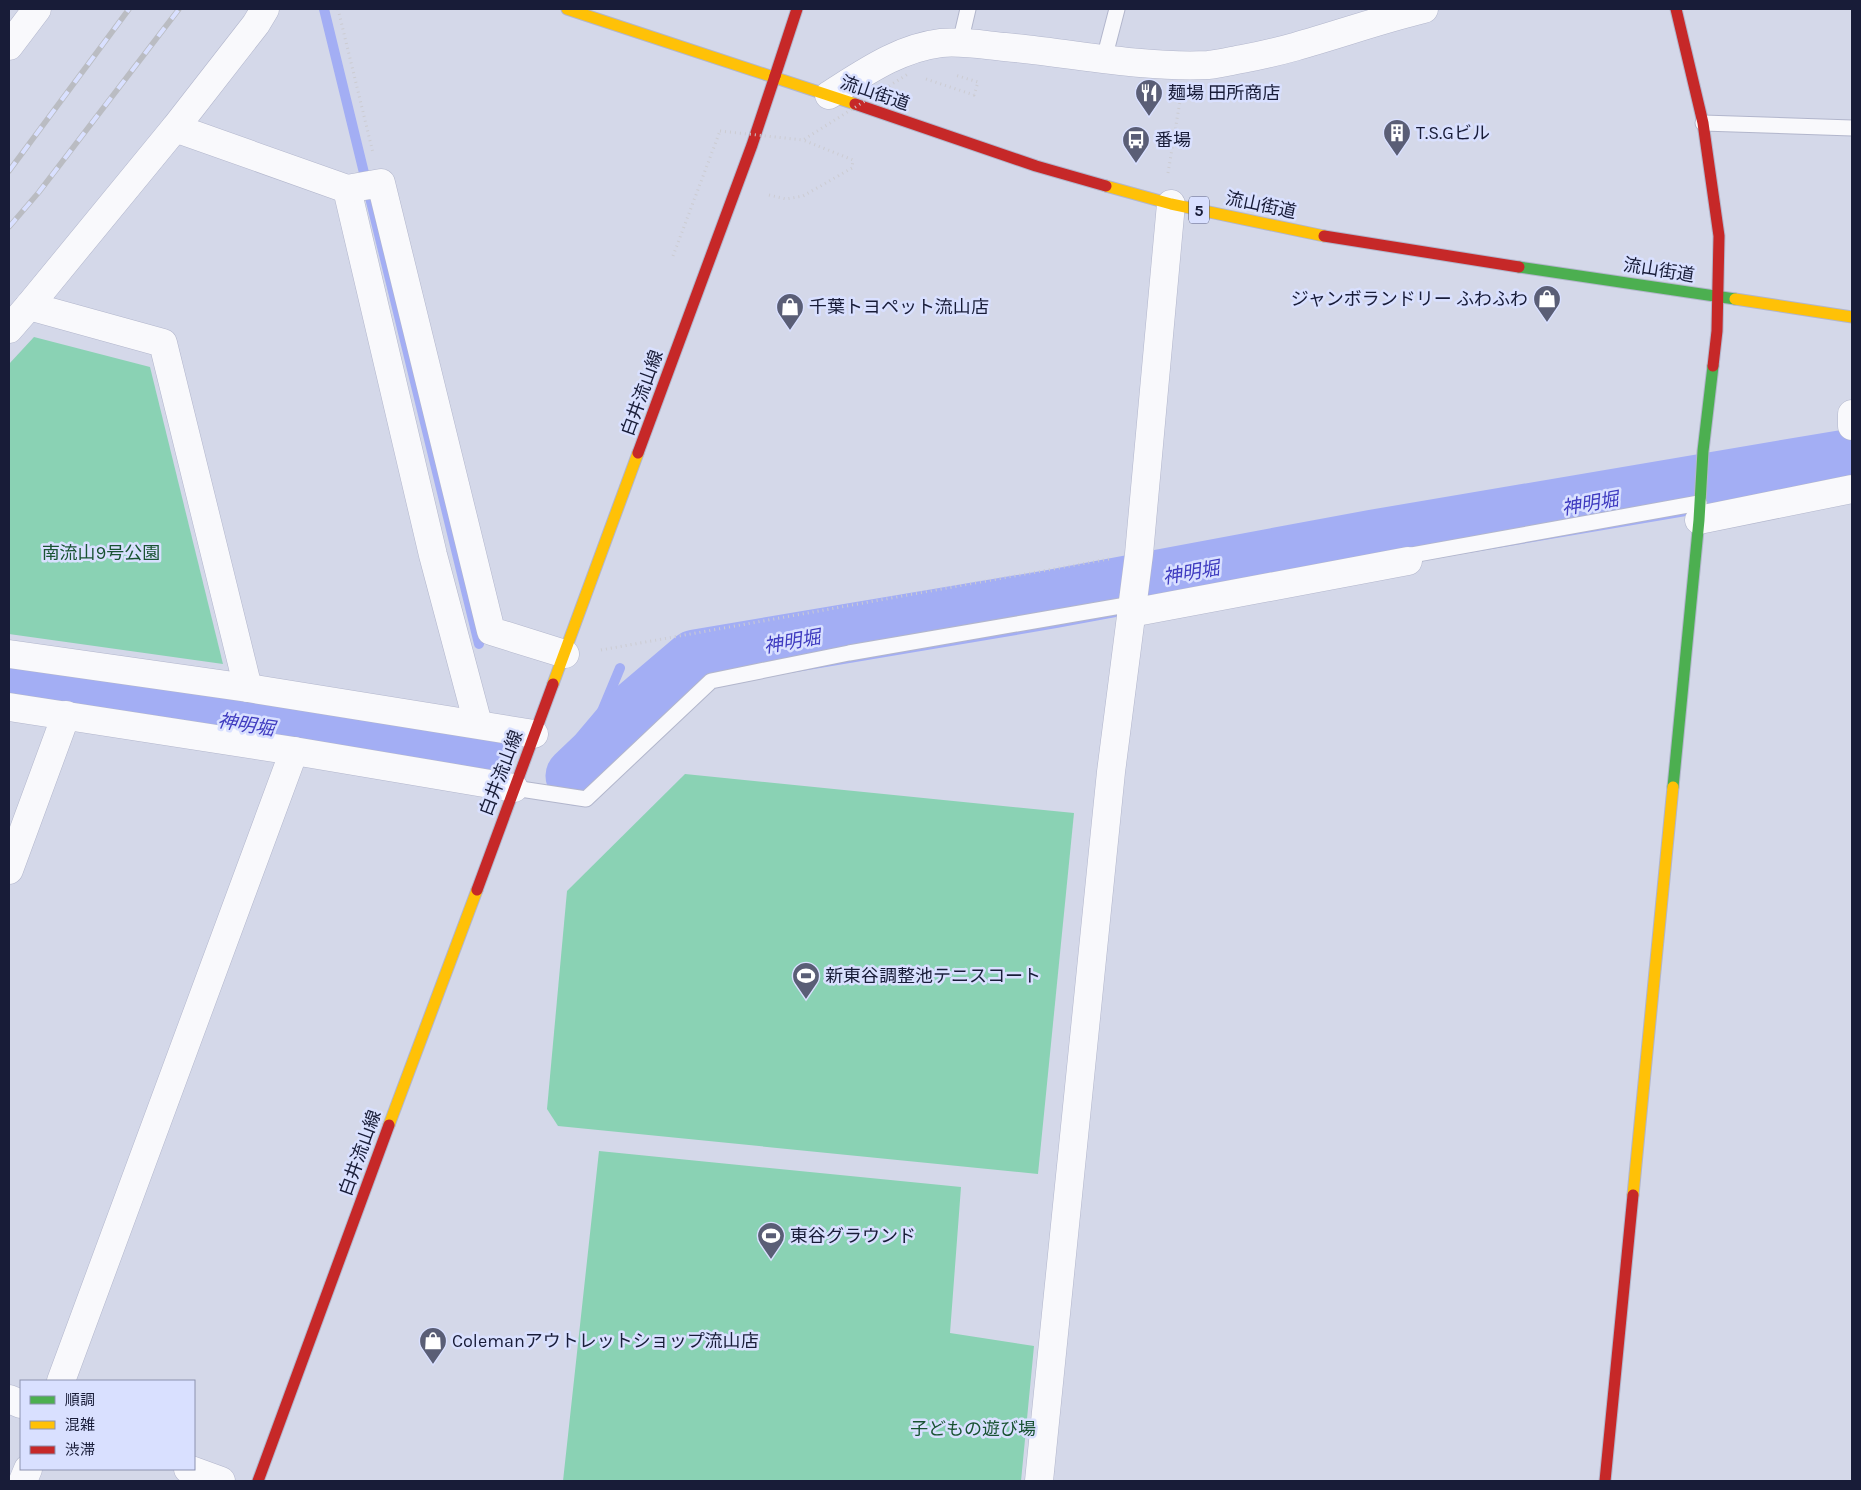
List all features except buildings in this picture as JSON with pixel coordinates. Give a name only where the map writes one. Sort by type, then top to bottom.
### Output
[{"type":"main road","name":"流山街道","points":[[568,9],[775,76],[1036,166],[1167,203],[1310,233],[1852,317]]},
{"type":"main road","name":"白井流山線","points":[[258,1481],[752,145],[797,9]]},
{"type":"main road","points":[[1605,1481],[1699,511],[1703,451],[1717,331],[1719,236],[1703,123],[1676,9]]},
{"type":"street","points":[[9,46],[37,9]]},
{"type":"street","points":[[9,329],[175,128],[256,24],[265,9]]},
{"type":"street","points":[[829,95],[880,63],[916,49],[940,43],[1035,49],[1104,60],[1210,65],[1267,55],[1364,17],[1424,9]]},
{"type":"street","points":[[175,128],[347,189],[381,183],[491,631],[565,654]]},
{"type":"street","points":[[347,189],[433,555],[478,724]]},
{"type":"street","points":[[1039,1481],[1099,881],[1139,554],[1167,203]]},
{"type":"street","points":[[29,306],[163,343],[248,688]]},
{"type":"street","points":[[1699,511],[1852,489]]},
{"type":"street","points":[[1132,606],[1408,561]]},
{"type":"street","points":[[9,654],[248,688],[534,734]]},
{"type":"street","points":[[9,707],[294,751],[514,788]]},
{"type":"street","points":[[9,870],[66,715]]},
{"type":"street","points":[[61,1380],[294,751]]},
{"type":"street","points":[[191,1470],[220,1481]]},
{"type":"lane","points":[[960,43],[968,9]]},
{"type":"lane","points":[[1104,60],[1117,9]]},
{"type":"lane","points":[[1703,123],[1852,128]]},
{"type":"lane","points":[[1408,561],[1412,555],[1699,511]]},
{"type":"lane","points":[[514,788],[586,799],[711,681],[849,653],[1132,606]]},
{"type":"path","points":[[338,9],[381,183]]},
{"type":"path","points":[[1167,203],[1187,65]]},
{"type":"path","points":[[803,140],[908,74]]},
{"type":"path","points":[[918,77],[974,95],[978,82],[952,74]]},
{"type":"path","points":[[673,256],[720,132],[803,140],[853,160],[852,168],[803,196],[786,200],[769,195]]},
{"type":"path","points":[[601,650],[1139,554]]},
{"type":"green space","name":"南流山9号公園","points":[[34,337],[150,367],[223,664],[9,634],[9,364]]},
{"type":"green space","name":"新東谷調整池テニスコート","points":[[685,774],[1074,813],[1038,1174],[558,1126],[547,1109],[567,891]]},
{"type":"green space","name":"東谷グラウンド","points":[[599,1151],[961,1187],[950,1333],[1034,1346],[1021,1481],[563,1481]]},
{"type":"waterway","points":[[324,9],[479,644]]},
{"type":"waterway","name":"神明堀","points":[[575,776],[597,755],[635,710],[695,659],[1052,599],[1374,539],[1852,458]]},
{"type":"waterway","points":[[575,776],[620,668]]},
{"type":"waterway","name":"神明堀","points":[[9,686],[483,764]]},
{"type":"railway","points":[[9,171],[129,9]]},
{"type":"railway","points":[[9,227],[39,192],[179,9]]},
{"type":"traffic: fast","points":[[1519,267],[1735,299]]},
{"type":"traffic: fast","points":[[1673,787],[1699,520],[1703,451],[1713,366]]},
{"type":"traffic: slow","points":[[567,9],[855,104]]},
{"type":"traffic: slow","points":[[1106,186],[1171,204],[1324,236]]},
{"type":"traffic: slow","points":[[1735,299],[1852,317]]},
{"type":"traffic: slow","points":[[553,684],[638,453]]},
{"type":"traffic: slow","points":[[1633,1195],[1673,787]]},
{"type":"traffic: slow","points":[[389,1125],[477,890]]},
{"type":"traffic: jam","points":[[775,76],[797,9]]},
{"type":"traffic: jam","points":[[1676,9],[1703,123],[1719,236],[1717,331],[1713,366]]},
{"type":"traffic: jam","points":[[638,453],[752,145],[775,76]]},
{"type":"traffic: jam","points":[[855,104],[1036,166],[1106,186]]},
{"type":"traffic: jam","points":[[1324,236],[1519,267]]},
{"type":"traffic: jam","points":[[477,890],[553,684]]},
{"type":"traffic: jam","points":[[258,1481],[389,1125]]},
{"type":"traffic: jam","points":[[1605,1481],[1633,1195]]},
{"type":"place","name":"麺場 田所商店","points":[[1149,117]]},
{"type":"place","name":"T.S.Gビル","points":[[1397,157]]},
{"type":"place","name":"番場","points":[[1136,164]]},
{"type":"place","name":"ジャンボランドリー ふわふわ","points":[[1547,323]]},
{"type":"place","name":"千葉トヨペット流山店","points":[[790,331]]},
{"type":"place","name":"新東谷調整池テニスコート","points":[[806,1000]]},
{"type":"place","name":"東谷グラウンド","points":[[771,1260]]},
{"type":"place","name":"Colemanアウトレットショップ流山店","points":[[433,1365]]},
{"type":"park label","name":"子どもの遊び場","points":[[973,1429]]}]
